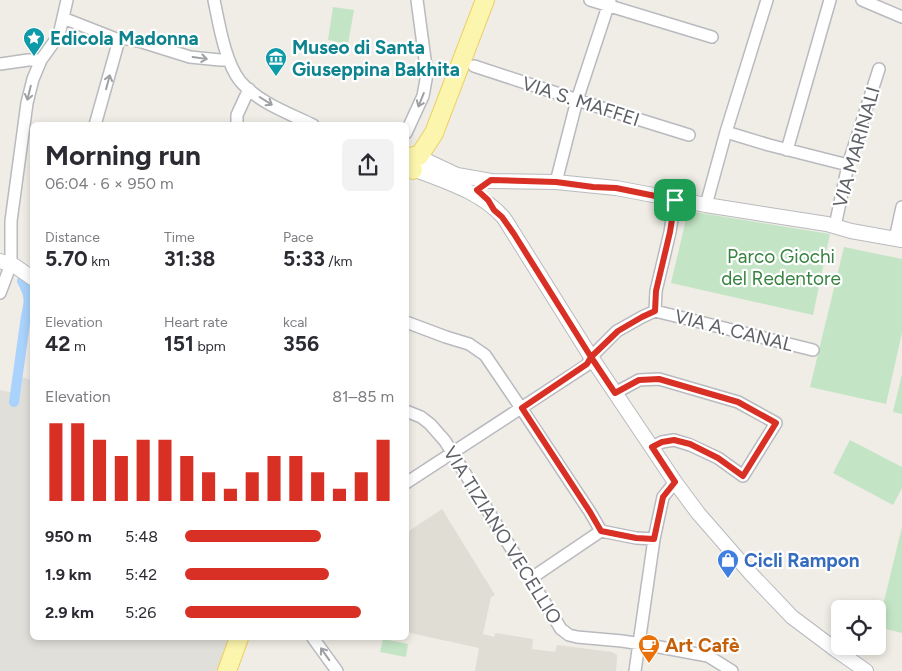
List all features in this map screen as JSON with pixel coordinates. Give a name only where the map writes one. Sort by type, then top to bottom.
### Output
[{"type":"main road","points":[[413,167],[434,133],[485,0]]},
{"type":"main road","points":[[227,671],[238,640]]},
{"type":"street","points":[[0,293],[27,103],[33,79],[41,60],[59,35],[67,0]]},
{"type":"street","points":[[214,0],[229,60],[240,80],[262,99],[306,122]]},
{"type":"street","points":[[409,126],[423,96],[427,74],[417,0]]},
{"type":"street","points":[[590,0],[610,3],[712,37]]},
{"type":"street","points":[[706,205],[726,132],[767,0]]},
{"type":"street","points":[[787,150],[830,0]]},
{"type":"street","points":[[862,0],[902,17]]},
{"type":"street","points":[[556,182],[577,100],[610,3]]},
{"type":"street","points":[[63,18],[119,40],[122,38],[142,42],[190,57],[229,60]]},
{"type":"street","points":[[97,122],[119,40]]},
{"type":"street","points":[[0,64],[41,60]]},
{"type":"street","name":"VIA S. MAFFEI","points":[[474,66],[689,135]]},
{"type":"street","name":"VIA MARINALI","points":[[835,226],[848,165],[880,69]]},
{"type":"street","points":[[237,122],[237,115],[249,89]]},
{"type":"street","points":[[726,132],[848,165]]},
{"type":"street","points":[[413,167],[491,180],[556,182],[616,188],[675,200],[835,226],[898,239],[902,206]]},
{"type":"street","points":[[413,167],[473,191]]},
{"type":"street","points":[[456,175],[502,217],[591,357],[698,513],[752,575],[792,617],[866,671]]},
{"type":"street","points":[[473,191],[491,180]]},
{"type":"street","points":[[409,481],[587,364],[591,357],[618,331],[655,311],[656,291],[670,232],[675,200]]},
{"type":"street","points":[[5,263],[30,277]]},
{"type":"street","name":"VIA A. CANAL","points":[[655,311],[813,350]]},
{"type":"street","points":[[409,323],[469,344],[485,355],[522,408],[601,531]]},
{"type":"street","points":[[615,393],[639,380],[659,379],[738,402],[776,423],[743,476],[718,458],[690,444],[674,440],[662,442],[652,447]]},
{"type":"street","name":"VIA TIZIANO VECELLIO","points":[[409,412],[421,417],[430,424],[444,441],[480,496],[561,629],[569,635],[577,637],[639,644],[708,656],[732,671]]},
{"type":"street","points":[[635,671],[654,539],[663,497],[675,482]]},
{"type":"street","points":[[530,579],[601,531],[636,538],[654,539]]},
{"type":"street","points":[[314,640],[337,671]]},
{"type":"shaded area","points":[[17,376],[30,379],[30,640],[232,640],[222,671],[0,671],[0,390],[15,393]]},
{"type":"shaded area","points":[[442,509],[495,595],[491,597],[483,634],[494,637],[495,633],[533,639],[532,649],[555,652],[557,645],[612,652],[617,655],[616,671],[475,671],[479,648],[409,633],[409,531]]},
{"type":"green space","points":[[333,7],[354,10],[348,44],[328,40]]},
{"type":"green space","name":"Parco Giochi del Redentore","points":[[688,211],[830,234],[813,315],[671,283]]},
{"type":"green space","points":[[844,247],[902,259],[902,333],[886,404],[810,387]]},
{"type":"green space","points":[[902,374],[902,414],[893,412]]},
{"type":"green space","points":[[850,440],[902,467],[902,488],[893,505],[833,473]]},
{"type":"green space","points":[[902,527],[902,633],[886,629],[886,600],[884,600]]},
{"type":"green space","points":[[383,640],[408,644],[406,657],[380,652]]},
{"type":"waterway","points":[[14,402],[29,302],[28,294],[22,281]]},
{"type":"place","name":"Edicola Madonna","points":[[34,57]]},
{"type":"place","name":"Museo di Santa Giuseppina Bakhita","points":[[276,77]]},
{"type":"place","name":"Cicli Rampon","points":[[728,579]]},
{"type":"place","name":"Art Cafè","points":[[649,664]]},
{"type":"route","points":[[675,200],[616,188],[556,182],[491,180],[477,190],[488,200],[514,234],[591,357],[587,364],[522,408],[601,531],[636,538],[654,539],[663,497],[675,482],[652,447],[662,442],[674,440],[690,444],[718,458],[743,476],[776,423],[738,402],[659,379],[639,380],[615,393],[591,357],[618,331],[655,311],[656,291],[670,232],[675,200]]}]
